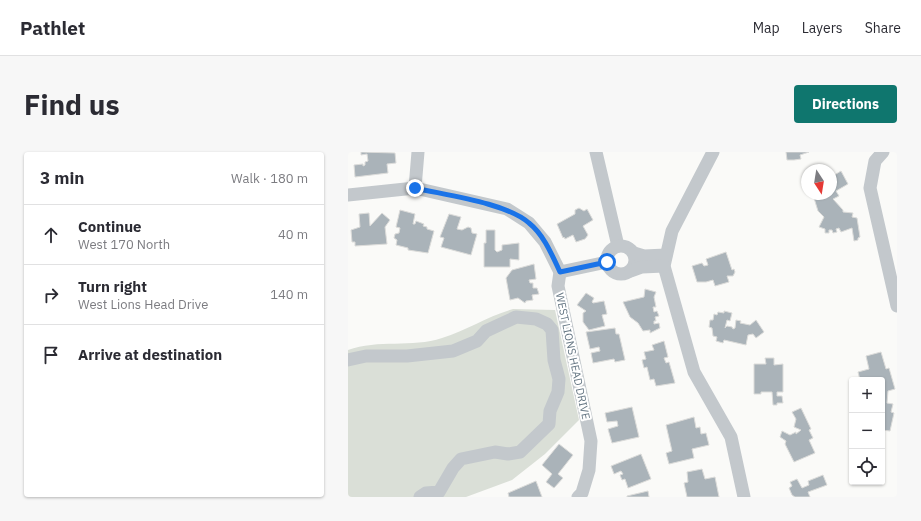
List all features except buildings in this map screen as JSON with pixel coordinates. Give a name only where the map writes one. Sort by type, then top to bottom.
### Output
[{"type":"street","points":[[415,188],[418,152]]},
{"type":"street","points":[[596,152],[618,246]]},
{"type":"street","points":[[713,152],[672,231],[665,261],[694,372],[731,437],[744,497]]},
{"type":"street","points":[[883,152],[875,161],[870,188],[897,306]]},
{"type":"street","name":"WEST LIONS HEAD DRIVE","points":[[348,195],[415,188],[507,209],[529,223],[545,242],[560,272],[558,286],[591,441],[589,470],[582,496]]},
{"type":"street","points":[[618,246],[627,247],[634,253],[665,261],[642,267],[622,275],[610,269],[607,262],[610,251],[618,246]]},
{"type":"street","points":[[631,271],[636,262],[634,253]]},
{"type":"street","points":[[560,272],[607,262]]},
{"type":"street","points":[[348,360],[366,356],[408,356],[453,351],[477,340],[486,331],[516,318],[536,319],[547,324],[552,330],[554,360],[559,379],[558,392],[550,411],[549,424],[520,452],[508,454],[496,452],[461,459],[439,492],[426,494],[420,497]]},
{"type":"shaded area","points":[[513,309],[555,310],[579,420],[545,454],[512,480],[466,497],[348,497],[348,350],[371,345],[431,341],[451,335],[495,315]]},
{"type":"route","points":[[415,188],[507,209],[529,223],[545,242],[560,272],[607,262]]}]
